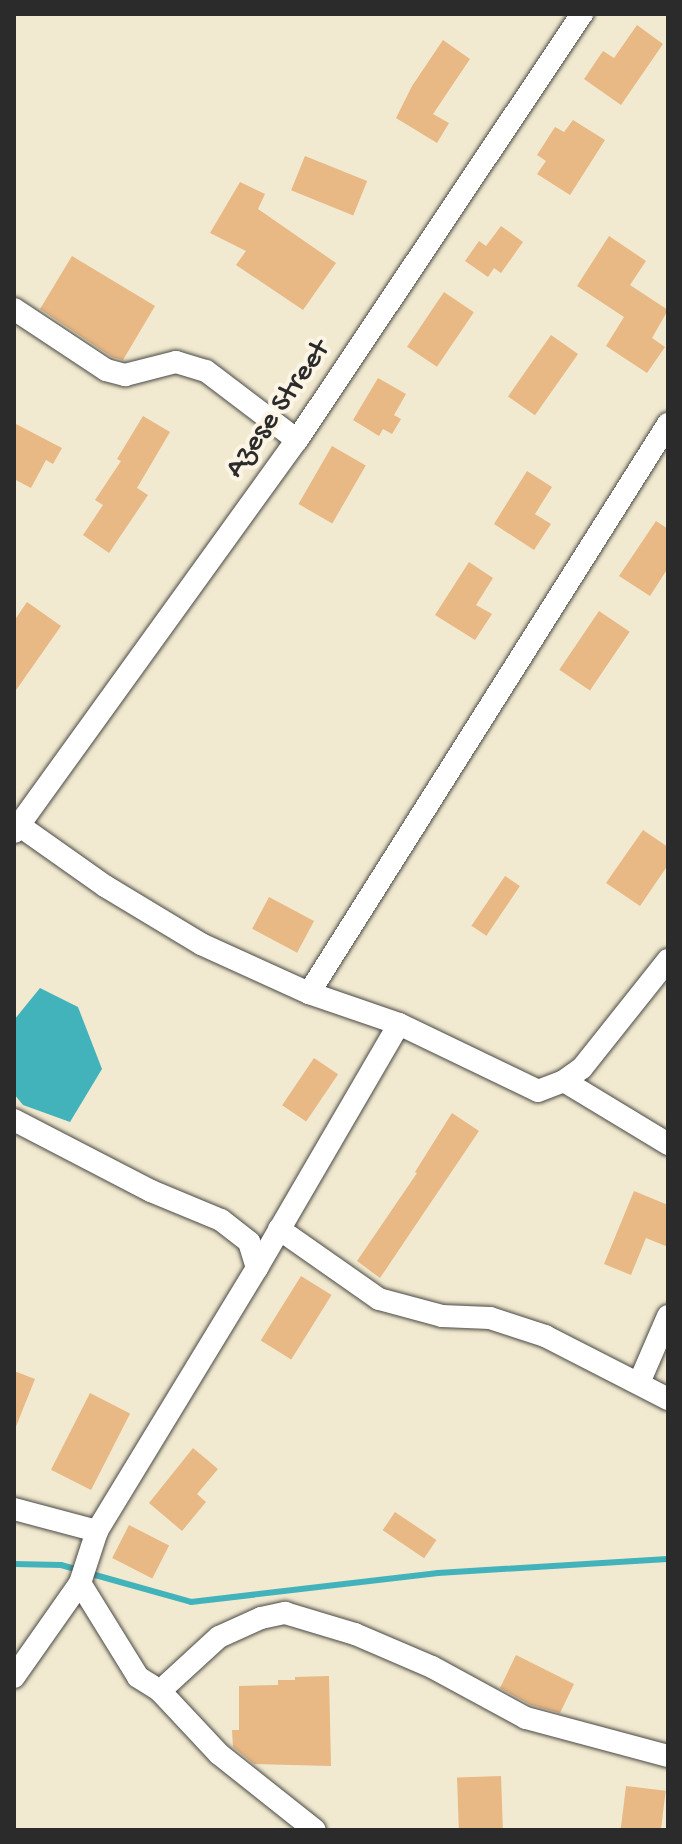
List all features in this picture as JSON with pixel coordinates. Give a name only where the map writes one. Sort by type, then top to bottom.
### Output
[{"type":"street","name":"Azese Street","points":[[17,829],[297,440],[582,14]]},
{"type":"street","points":[[14,309],[106,370],[125,375],[176,362],[206,371],[297,440]]},
{"type":"street","points":[[309,993],[668,424]]},
{"type":"street","points":[[17,829],[201,944],[309,993],[399,1024],[538,1091],[564,1081],[582,1068],[668,960]]},
{"type":"street","points":[[14,1677],[80,1583],[97,1531],[257,1268],[399,1024]]},
{"type":"street","points":[[564,1081],[668,1144]]},
{"type":"street","points":[[16,1128],[221,1220],[249,1242],[257,1268]]},
{"type":"street","points":[[279,1229],[379,1299],[442,1316],[490,1318],[531,1332],[668,1399]]},
{"type":"street","points":[[639,1383],[668,1316]]},
{"type":"street","points":[[14,1509],[97,1531]]},
{"type":"street","points":[[80,1583],[138,1677],[160,1691],[219,1754],[315,1830]]},
{"type":"street","points":[[160,1691],[219,1637],[261,1618],[285,1613],[304,1616],[432,1667],[526,1718],[668,1756]]},
{"type":"water","points":[[40,988],[78,1007],[102,1069],[70,1122],[23,1105],[14,1094],[14,1020]]},
{"type":"building","points":[[637,25],[663,44],[621,105],[584,79],[603,51],[614,58]]},
{"type":"building","points":[[443,40],[470,59],[433,114],[449,123],[437,143],[396,118],[412,86]]},
{"type":"building","points":[[573,120],[605,140],[570,195],[537,174],[546,161],[537,155],[555,127],[564,132]]},
{"type":"building","points":[[305,156],[367,181],[353,215],[291,190]]},
{"type":"building","points":[[240,182],[265,194],[258,209],[336,263],[303,310],[236,265],[246,251],[210,233]]},
{"type":"building","points":[[501,226],[523,242],[501,273],[494,268],[488,277],[465,261],[479,241],[486,246]]},
{"type":"building","points":[[609,236],[646,261],[630,285],[668,310],[652,338],[665,347],[647,373],[606,346],[624,317],[577,286]]},
{"type":"building","points":[[72,256],[155,306],[123,360],[112,357],[40,309]]},
{"type":"building","points":[[444,292],[474,312],[437,367],[407,347]]},
{"type":"building","points":[[551,335],[578,354],[535,415],[508,396]]},
{"type":"building","points":[[378,378],[406,394],[394,415],[401,419],[392,434],[383,429],[379,436],[353,420]]},
{"type":"building","points":[[143,416],[170,432],[137,488],[148,495],[109,553],[83,535],[103,505],[95,500],[121,461],[117,459]]},
{"type":"building","points":[[14,423],[62,448],[53,464],[46,460],[31,488],[14,479]]},
{"type":"building","points":[[332,446],[366,465],[332,524],[298,504]]},
{"type":"building","points":[[527,471],[552,487],[535,514],[551,524],[534,550],[494,524]]},
{"type":"building","points":[[656,521],[668,529],[668,568],[650,596],[619,576]]},
{"type":"building","points":[[469,562],[493,578],[476,605],[492,614],[475,640],[435,615]]},
{"type":"building","points":[[27,602],[61,626],[14,693],[14,621]]},
{"type":"building","points":[[599,611],[630,632],[590,691],[559,670]]},
{"type":"building","points":[[643,830],[668,847],[668,865],[640,906],[606,883]]},
{"type":"building","points":[[505,876],[520,886],[486,936],[471,926]]},
{"type":"building","points":[[269,897],[314,921],[297,953],[252,929]]},
{"type":"building","points":[[314,1058],[338,1074],[306,1121],[282,1105]]},
{"type":"building","points":[[452,1113],[479,1131],[380,1278],[357,1261],[417,1173]]},
{"type":"building","points":[[634,1191],[668,1205],[668,1247],[646,1238],[631,1275],[604,1264]]},
{"type":"building","points":[[301,1276],[332,1295],[291,1360],[261,1340]]},
{"type":"building","points":[[14,1371],[35,1379],[15,1429],[14,1428]]},
{"type":"building","points":[[90,1393],[130,1413],[91,1490],[51,1470]]},
{"type":"building","points":[[193,1448],[218,1469],[197,1494],[206,1502],[182,1531],[149,1503]]},
{"type":"building","points":[[395,1512],[436,1540],[424,1558],[383,1530]]},
{"type":"building","points":[[129,1525],[169,1545],[152,1578],[112,1558]]},
{"type":"building","points":[[516,1655],[574,1684],[560,1713],[531,1705],[500,1688]]},
{"type":"building","points":[[329,1676],[331,1766],[254,1764],[233,1747],[232,1730],[239,1730],[239,1686],[278,1685],[278,1680],[295,1680],[295,1677]]},
{"type":"building","points":[[501,1776],[503,1830],[459,1830],[457,1778]]},
{"type":"building","points":[[626,1786],[666,1791],[661,1830],[621,1830]]},
{"type":"waterway","points":[[88,1573],[191,1602],[438,1573],[668,1559]]},
{"type":"waterway","points":[[14,1564],[61,1565],[78,1570]]}]
